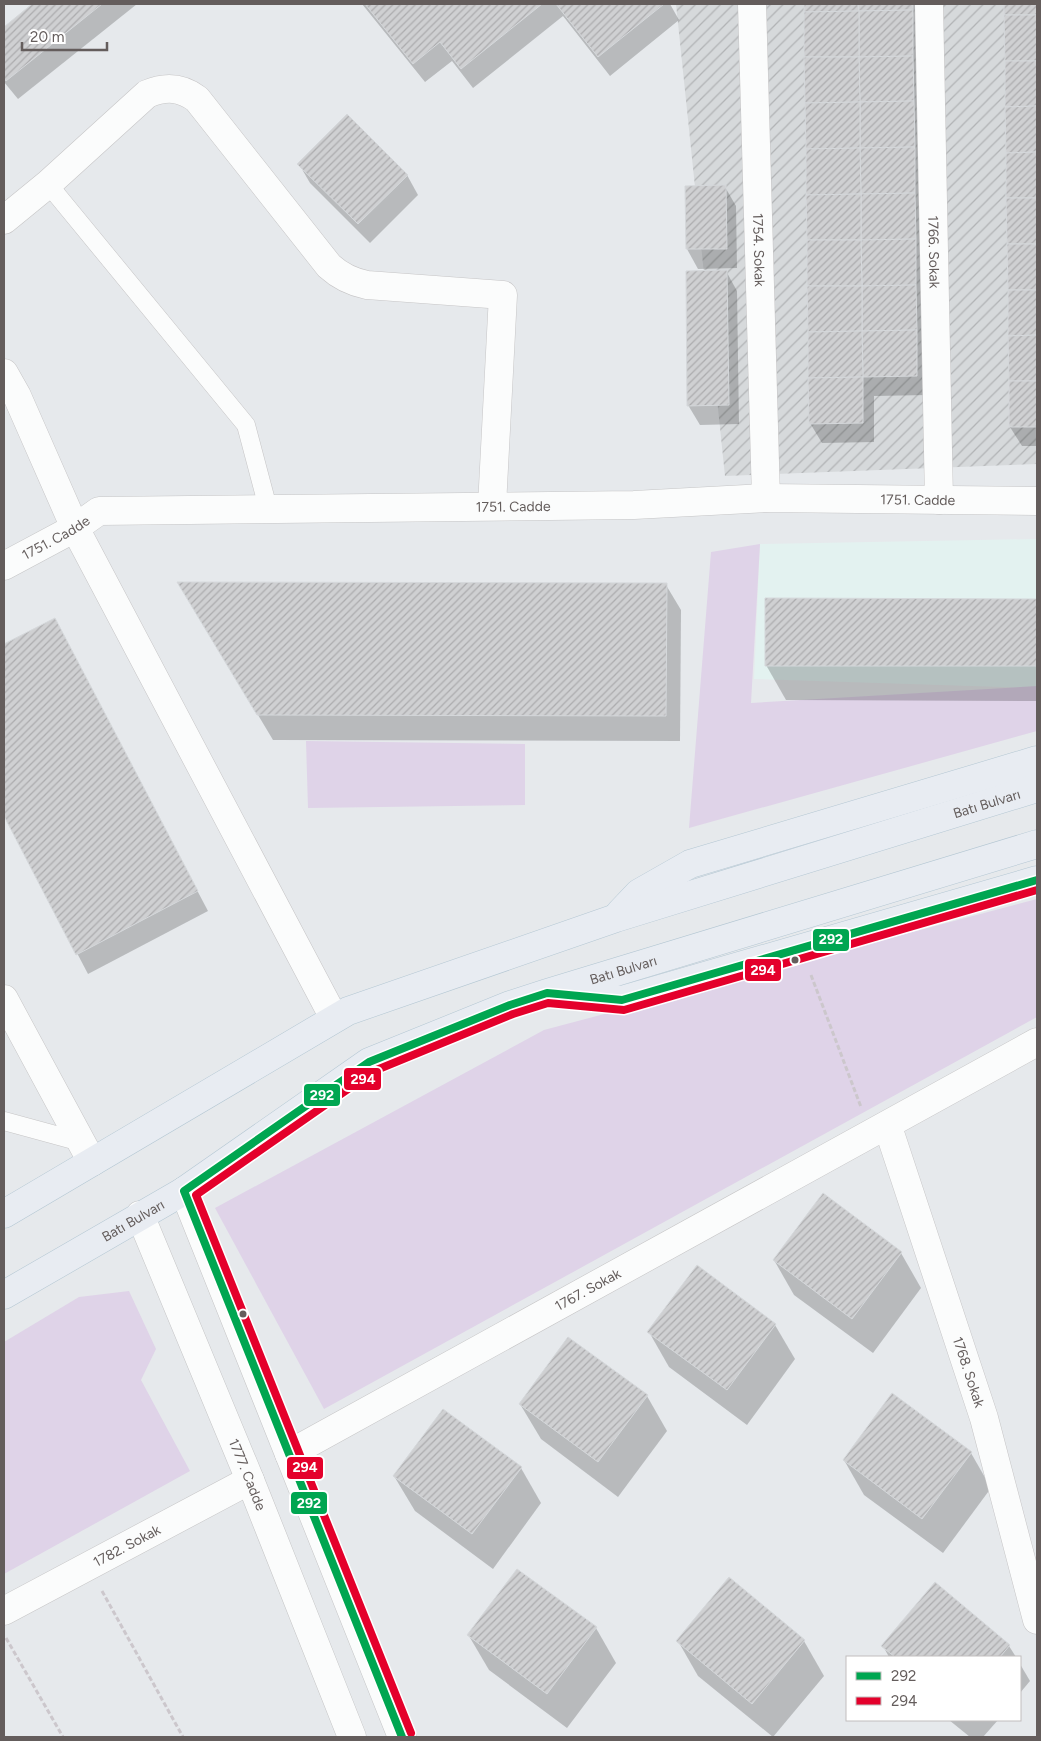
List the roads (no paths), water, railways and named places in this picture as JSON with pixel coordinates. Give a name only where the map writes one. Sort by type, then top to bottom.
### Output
[{"type":"main road","points":[[616,918],[639,893],[690,864],[1037,760]]},
{"type":"main road","name":"Batı Bulvarı","points":[[4,1214],[86,1152],[348,1010],[616,918],[1037,788]]},
{"type":"main road","name":"Batı Bulvarı","points":[[4,1295],[184,1191],[369,1062],[510,1005],[1037,844]]},
{"type":"main road","points":[[547,993],[622,1000],[1037,880]]},
{"type":"street","name":"1754. Sokak","points":[[752,4],[766,498]]},
{"type":"street","name":"1766. Sokak","points":[[929,4],[939,500]]},
{"type":"street","points":[[4,220],[48,184],[147,94],[158,89],[180,89],[197,99],[325,261],[339,274],[352,282],[367,285],[503,295],[492,506]]},
{"type":"street","points":[[4,373],[18,396],[75,528],[334,1018]]},
{"type":"street","name":"1751. Cadde","points":[[4,566],[75,528],[99,511],[634,504],[766,498],[1037,501]]},
{"type":"street","points":[[4,999],[86,1152]]},
{"type":"street","name":"1767. Sokak","points":[[289,1454],[879,1131],[1037,1042]]},
{"type":"street","name":"1768. Sokak","points":[[879,1131],[984,1418],[1037,1620]]},
{"type":"street","points":[[184,1191],[402,1737]]},
{"type":"street","name":"1777. Cadde","points":[[140,1215],[250,1480],[352,1737]]},
{"type":"street","name":"1782. Sokak","points":[[4,1611],[250,1480]]},
{"type":"lane","points":[[48,184],[246,426],[268,508]]},
{"type":"lane","points":[[4,1121],[86,1152]]}]
